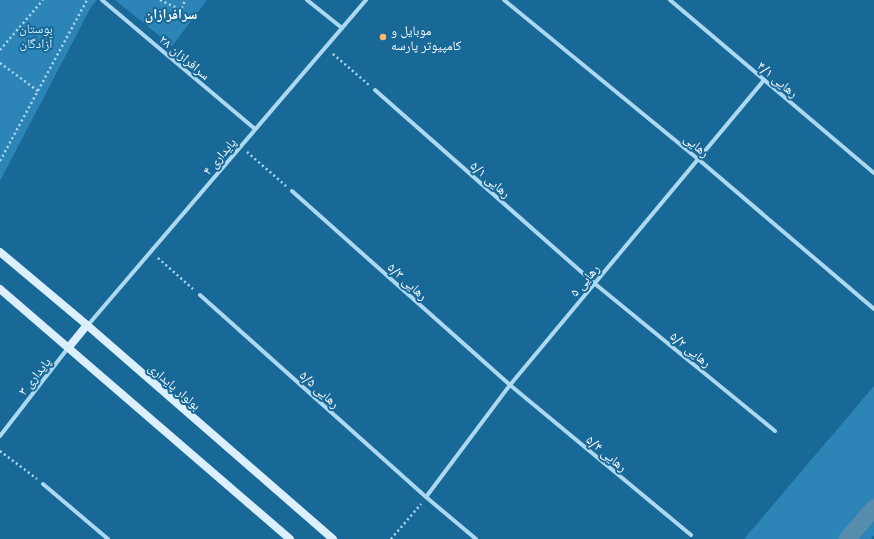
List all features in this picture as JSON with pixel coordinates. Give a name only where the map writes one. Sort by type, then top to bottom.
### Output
[{"type":"street","name":"سرافرازان ۲۸","points":[[102,0],[255,129]]},
{"type":"street","points":[[307,0],[342,28]]},
{"type":"street","name":"پایداری ۴","points":[[87,326],[366,0]]},
{"type":"street","name":"رهایی","points":[[504,0],[698,159],[874,309]]},
{"type":"street","name":"رهایی ۴/۱","points":[[670,0],[874,173]]},
{"type":"street","name":"رهایی ۵","points":[[426,497],[510,385],[764,80]]},
{"type":"street","name":"رهایی ۵/۱","points":[[375,90],[594,283]]},
{"type":"street","name":"رهایی ۵/۳","points":[[292,191],[510,385]]},
{"type":"street","name":"بولوار پایداری","points":[[0,252],[333,539]]},
{"type":"street","name":"رهایی ۵/۲","points":[[594,283],[775,431]]},
{"type":"street","points":[[0,289],[290,539]]},
{"type":"street","name":"رهایی ۵/۵","points":[[200,295],[426,497],[476,539]]},
{"type":"street","points":[[69,347],[87,326]]},
{"type":"street","name":"پایداری ۳","points":[[0,436],[69,347]]},
{"type":"street","name":"رهایی ۵/۴","points":[[510,385],[691,535]]},
{"type":"street","points":[[43,484],[108,539]]},
{"type":"path","points":[[0,50],[43,0]]},
{"type":"path","points":[[0,162],[87,0]]},
{"type":"path","points":[[160,0],[181,10],[185,0]]},
{"type":"path","points":[[326,47],[375,90]]},
{"type":"path","points":[[0,63],[38,91]]},
{"type":"path","points":[[240,147],[292,191]]},
{"type":"path","points":[[151,251],[200,295]]},
{"type":"path","points":[[0,451],[43,484]]},
{"type":"path","points":[[391,539],[426,497]]},
{"type":"green space","name":"بوستان آزادگان","points":[[0,0],[97,0],[91,7],[0,181]]},
{"type":"green space","points":[[115,0],[207,0],[172,46]]},
{"type":"green space","points":[[874,386],[874,535],[871,539],[744,539]]},
{"type":"waterway","points":[[847,539],[874,508]]},
{"type":"place","name":"موبایل و کامپیوتر پارسه","points":[[383,37]]},
{"type":"district","name":"سرافرازان","points":[[171,14]]}]
